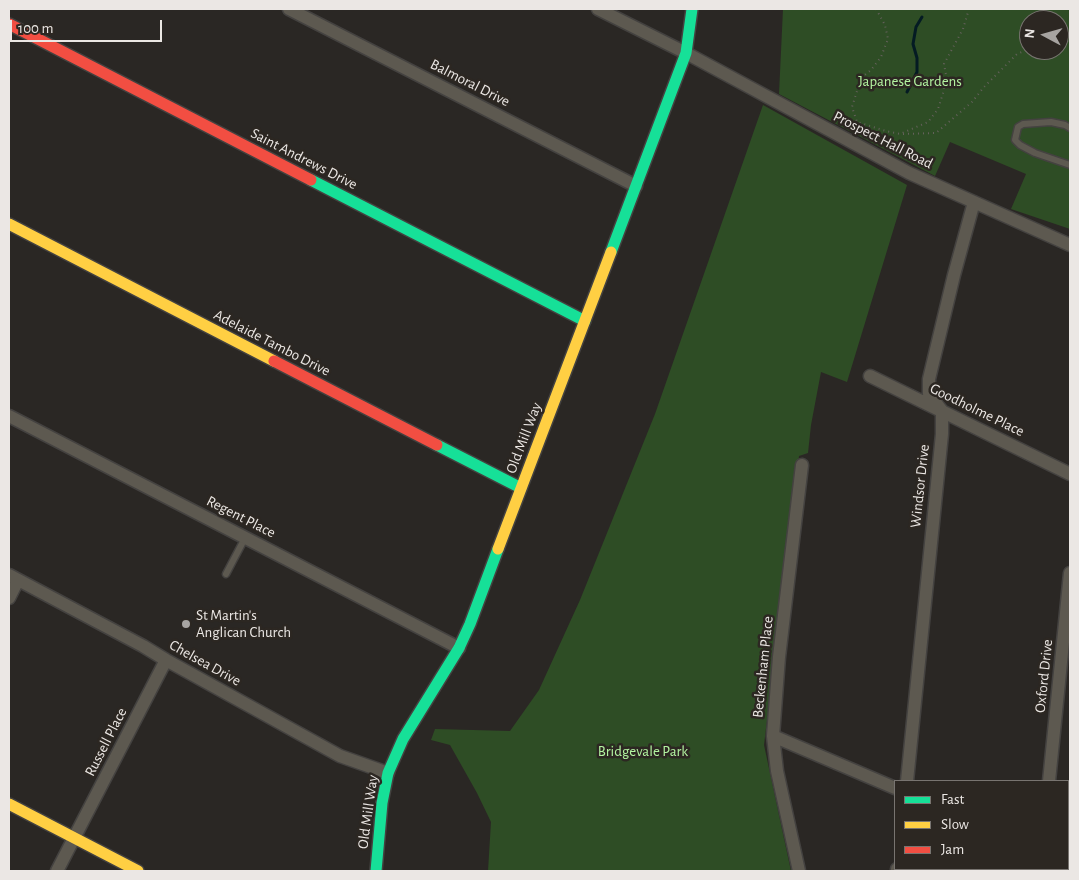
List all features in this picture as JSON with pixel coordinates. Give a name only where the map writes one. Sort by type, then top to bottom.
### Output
[{"type":"street","name":"Balmoral Drive","points":[[289,9],[636,186]]},
{"type":"street","name":"Prospect Hall Road","points":[[598,9],[908,173],[1070,245]]},
{"type":"street","name":"Old Mill Way","points":[[376,871],[382,803],[388,773],[402,739],[459,648],[470,624],[686,54],[692,9]]},
{"type":"street","name":"Saint Andrews Drive","points":[[9,24],[585,321]]},
{"type":"street","points":[[942,411],[929,394],[929,379],[974,202]]},
{"type":"street","name":"Adelaide Tambo Drive","points":[[9,224],[521,488]]},
{"type":"street","name":"Goodholme Place","points":[[870,376],[1070,474]]},
{"type":"street","name":"Windsor Drive","points":[[907,780],[942,434],[942,411]]},
{"type":"street","name":"Regent Place","points":[[9,416],[459,648]]},
{"type":"street","name":"Beckenham Place","points":[[800,871],[777,771],[773,736],[779,658],[802,465]]},
{"type":"street","name":"Oxford Drive","points":[[1049,780],[1070,573]]},
{"type":"street","points":[[9,598],[14,578]]},
{"type":"street","name":"Chelsea Drive","points":[[14,578],[143,646],[340,756],[388,773]]},
{"type":"street","name":"Russell Place","points":[[57,871],[166,660]]},
{"type":"street","points":[[773,736],[894,788]]},
{"type":"street","points":[[9,804],[138,871]]},
{"type":"lane","points":[[1070,128],[1065,124],[1050,122],[1022,124],[1018,127],[1015,140],[1035,153],[1070,165]]},
{"type":"lane","points":[[226,574],[245,538]]},
{"type":"path","points":[[876,9],[885,25],[888,39],[881,57],[871,70],[861,78],[852,107],[857,122],[886,131],[900,134],[936,133],[972,102],[984,87],[1019,53]]},
{"type":"path","points":[[900,134],[928,122],[938,109],[944,90],[946,75],[944,64],[963,29],[969,9]]},
{"type":"green space","name":"Japanese Gardens","points":[[783,9],[1070,9],[1070,229],[1011,209],[1026,174],[950,142],[935,176],[779,94]]},
{"type":"green space","name":"Bridgevale Park","points":[[763,105],[907,185],[847,382],[821,372],[808,453],[799,456],[764,745],[791,871],[488,871],[491,822],[450,745],[431,740],[435,729],[510,731],[539,690],[580,600],[655,414]]},
{"type":"waterway","points":[[907,92],[917,72],[917,58],[913,44],[916,27],[922,17]]},
{"type":"traffic: fast","points":[[611,252],[686,53],[692,9]]},
{"type":"traffic: fast","points":[[311,180],[585,321]]},
{"type":"traffic: fast","points":[[437,445],[521,488]]},
{"type":"traffic: fast","points":[[376,871],[382,803],[388,773],[403,739],[459,648],[498,549]]},
{"type":"traffic: slow","points":[[9,224],[274,361]]},
{"type":"traffic: slow","points":[[498,549],[611,252]]},
{"type":"traffic: slow","points":[[9,804],[138,871]]},
{"type":"traffic: jam","points":[[9,24],[311,180]]},
{"type":"traffic: jam","points":[[274,361],[437,445]]},
{"type":"place","name":"St Martin's Anglican Church","points":[[186,624]]}]
